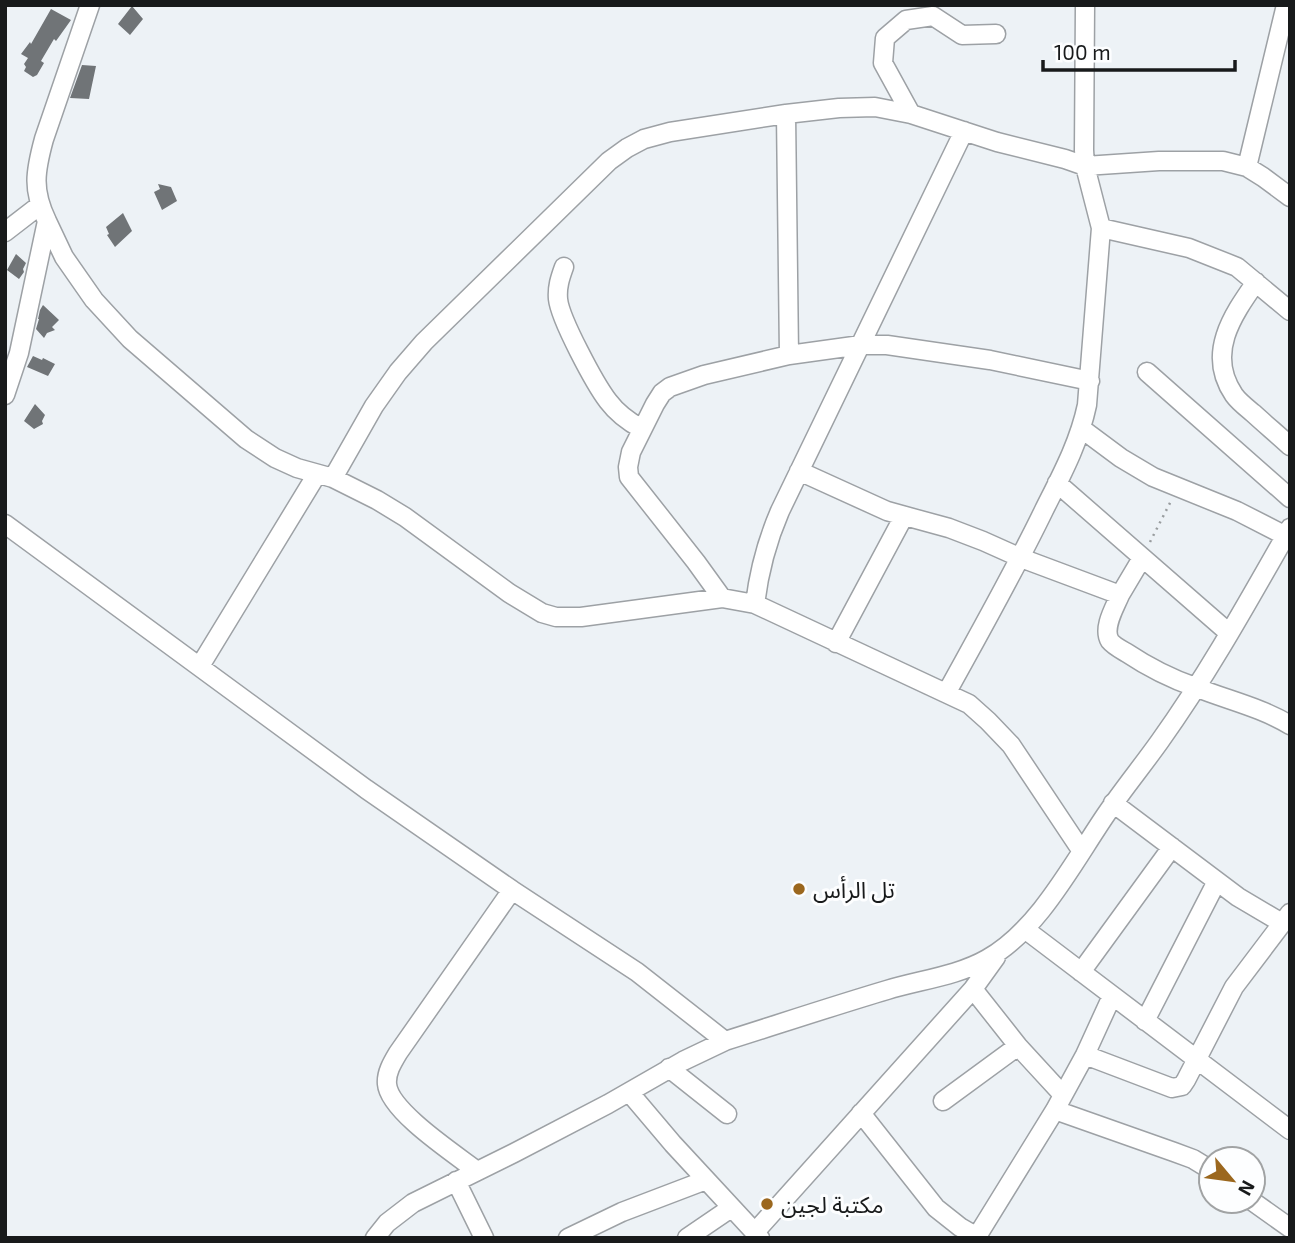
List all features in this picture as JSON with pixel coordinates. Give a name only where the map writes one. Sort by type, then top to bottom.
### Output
[{"type":"street","points":[[90,5],[38,160],[35,181],[44,213],[64,257],[94,300],[130,339],[246,439],[275,458],[325,476],[377,500],[542,613],[556,617],[581,617],[722,598],[755,604],[947,692],[969,704],[1011,745],[1081,850]]},
{"type":"street","points":[[947,692],[1021,558],[1082,429],[1087,405],[1101,228],[1085,166],[1085,5]]},
{"type":"street","points":[[1247,167],[1286,5]]},
{"type":"street","points":[[911,114],[883,63],[885,38],[906,20],[933,16],[962,35],[996,34]]},
{"type":"street","points":[[200,666],[325,476],[415,352],[609,161],[626,148],[645,139],[670,132],[786,114],[875,107],[911,114],[1085,166],[1159,160],[1223,161],[1247,167],[1290,197]]},
{"type":"street","points":[[786,114],[789,355]]},
{"type":"street","points":[[755,604],[770,534],[964,131]]},
{"type":"street","points":[[5,232],[44,213]]},
{"type":"street","points":[[5,395],[19,353],[44,213]]},
{"type":"street","points":[[1101,228],[1189,248],[1237,267],[1290,311]]},
{"type":"street","points":[[564,267],[558,285],[562,316],[609,402],[621,415],[642,429]]},
{"type":"street","points":[[1256,282],[1238,308],[1223,342],[1223,376],[1235,396],[1290,446]]},
{"type":"street","points":[[722,598],[629,477],[631,452],[662,393],[670,387],[704,375],[789,355],[861,345],[887,345],[990,360],[1090,382]]},
{"type":"street","points":[[1147,372],[1290,498]]},
{"type":"street","points":[[374,1238],[387,1223],[413,1203],[526,1147],[669,1068],[725,1041],[962,969],[988,959],[1026,930],[1055,892],[1113,803],[1161,740],[1229,633],[1288,532],[1153,477],[1082,429]]},
{"type":"street","points":[[799,471],[867,503],[948,528],[1120,595]]},
{"type":"street","points":[[1057,483],[1229,633]]},
{"type":"street","points":[[836,643],[904,516]]},
{"type":"street","points":[[5,524],[377,796],[512,890],[637,972],[725,1041]]},
{"type":"street","points":[[1142,558],[1110,616],[1109,640],[1136,659],[1195,687],[1258,709],[1290,726]]},
{"type":"street","points":[[1085,1055],[1172,1088],[1182,1086],[1234,987],[1286,918],[1238,897],[1113,803]]},
{"type":"street","points":[[1081,972],[1172,847]]},
{"type":"street","points":[[1145,1021],[1217,881]]},
{"type":"street","points":[[477,1171],[402,1111],[391,1096],[387,1078],[390,1065],[397,1054],[512,890]]},
{"type":"street","points":[[1026,930],[1290,1130]]},
{"type":"street","points":[[629,1092],[757,1235],[860,1113],[973,989],[1002,949]]},
{"type":"street","points":[[973,989],[1059,1103],[1197,1161]]},
{"type":"street","points":[[860,1113],[936,1208],[977,1238],[1059,1103],[1112,996]]},
{"type":"street","points":[[943,1101],[1018,1046]]},
{"type":"street","points":[[669,1068],[727,1114]]},
{"type":"street","points":[[568,1238],[622,1212],[706,1180]]},
{"type":"street","points":[[456,1181],[484,1238]]},
{"type":"street","points":[[687,1238],[732,1208]]},
{"type":"street","points":[[1267,1212],[1290,1228]]},
{"type":"path","points":[[1142,558],[1178,487]]},
{"type":"building","points":[[132,6],[143,19],[130,35],[118,24]]},
{"type":"building","points":[[51,9],[71,20],[56,41],[54,39],[41,61],[44,63],[33,77],[24,71],[28,58],[21,54],[30,42],[31,44]]},
{"type":"building","points":[[82,65],[96,66],[89,99],[70,98]]},
{"type":"building","points":[[158,184],[171,187],[177,201],[162,210],[154,192],[160,189]]},
{"type":"building","points":[[123,213],[132,231],[115,247],[107,235],[109,234],[106,227]]},
{"type":"building","points":[[16,254],[26,263],[19,279],[7,270]]},
{"type":"building","points":[[43,305],[59,320],[52,327],[55,330],[47,333],[44,338],[36,329]]},
{"type":"building","points":[[33,356],[55,364],[48,376],[27,367]]},
{"type":"building","points":[[35,404],[45,415],[43,424],[34,429],[24,421]]},
{"type":"place","name":"تل الرأس","points":[[799,889]]},
{"type":"place","name":"مكتبة لجين","points":[[767,1204]]}]
